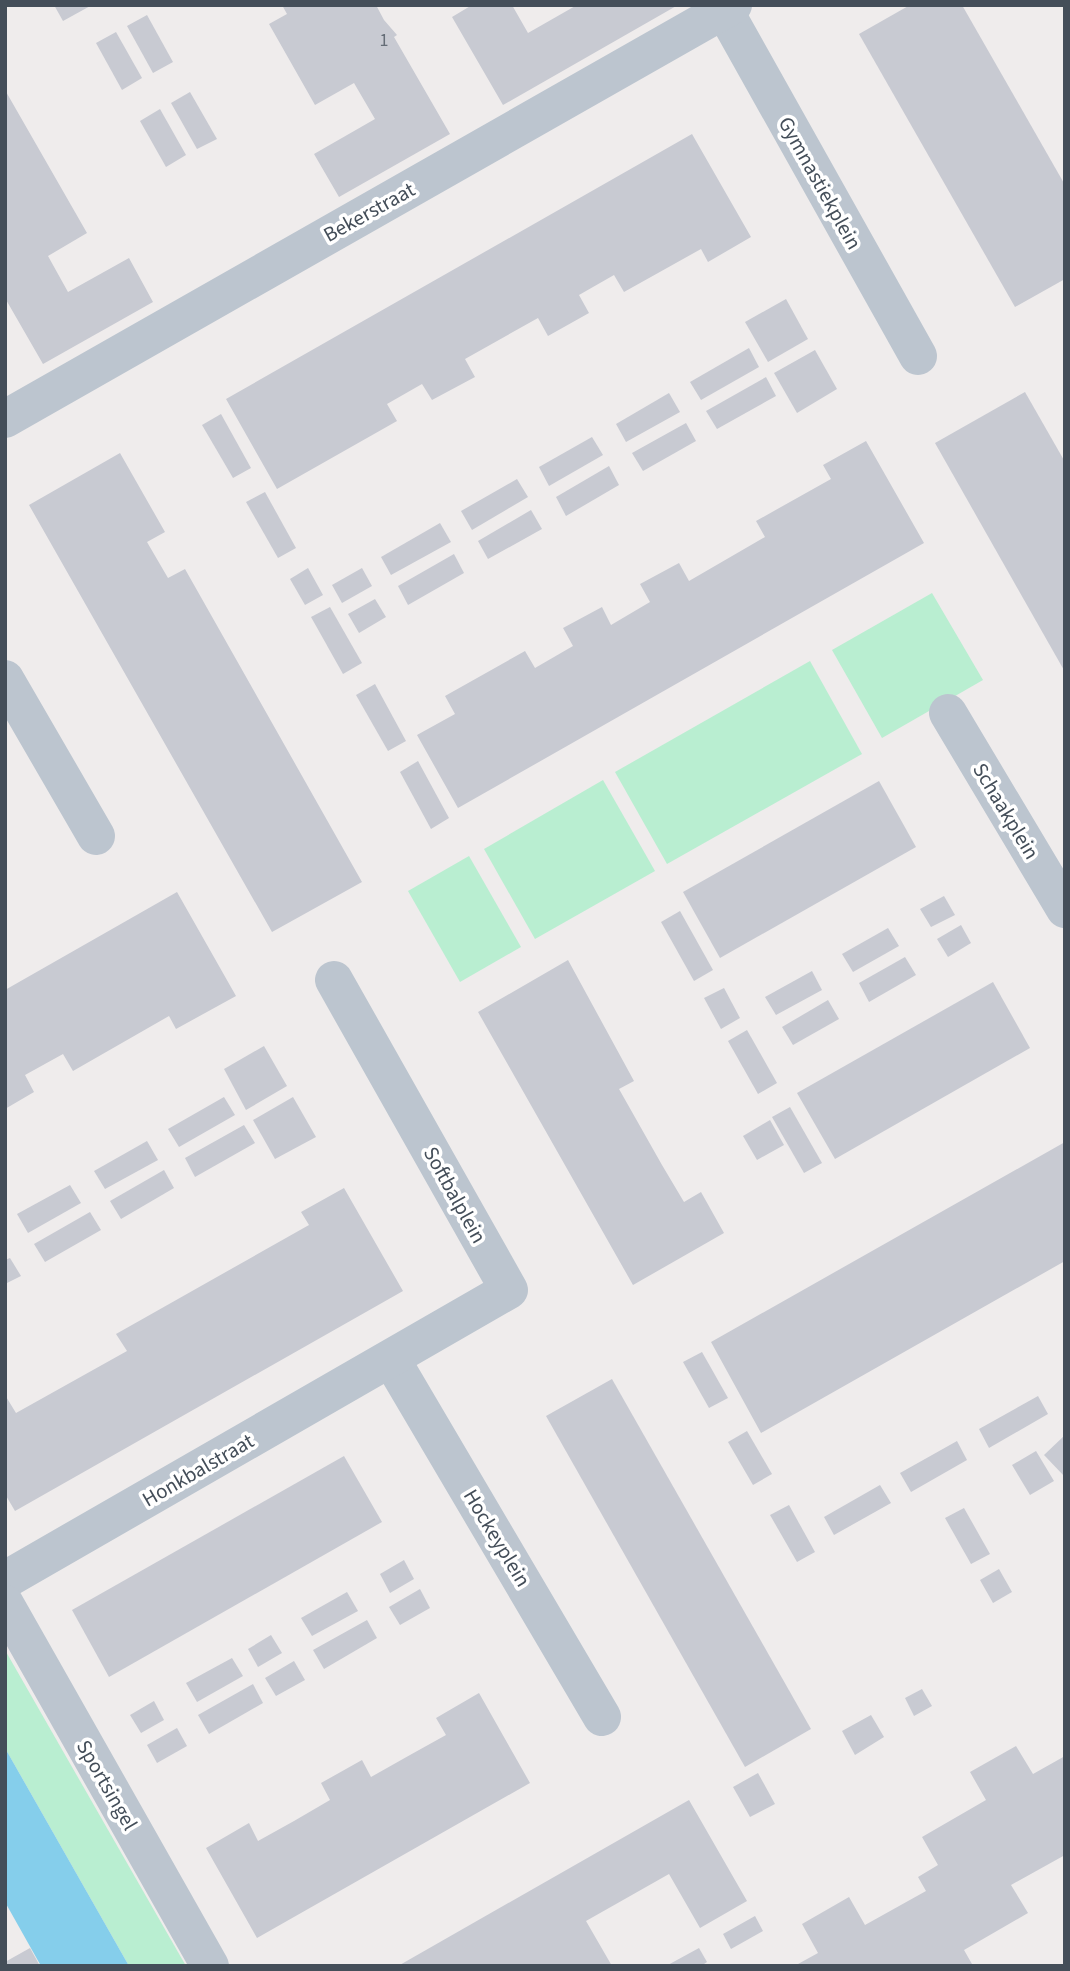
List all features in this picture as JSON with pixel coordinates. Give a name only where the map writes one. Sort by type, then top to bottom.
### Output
[{"type":"street","name":"Gymnastiekplein","points":[[729,8],[918,356]]},
{"type":"street","name":"Bekerstraat","points":[[5,419],[729,8]]},
{"type":"street","points":[[5,679],[96,836]]},
{"type":"street","name":"Schaakplein","points":[[948,713],[1065,909]]},
{"type":"street","name":"Softbalplein","points":[[334,980],[509,1290],[391,1359]]},
{"type":"street","name":"Honkbalstraat","points":[[5,1580],[391,1359]]},
{"type":"street","name":"Hockeyplein","points":[[391,1359],[602,1717]]},
{"type":"street","name":"Sportsingel","points":[[5,1604],[210,1966]]},
{"type":"green space","points":[[932,593],[983,680],[882,738],[832,650]]},
{"type":"green space","points":[[810,661],[862,754],[667,864],[615,772]]},
{"type":"green space","points":[[603,780],[655,871],[535,939],[484,849]]},
{"type":"green space","points":[[469,856],[521,947],[460,982],[408,891]]},
{"type":"green space","points":[[5,1650],[186,1966],[129,1966],[5,1748]]},
{"type":"water","points":[[5,1748],[129,1966],[41,1966],[5,1902]]},
{"type":"building","points":[[54,5],[92,5],[63,21]]},
{"type":"building","points":[[282,5],[376,5],[397,35],[394,37],[450,134],[339,197],[314,154],[375,119],[354,83],[315,105],[269,24],[287,14]]},
{"type":"building","points":[[472,5],[512,5],[528,33],[577,5],[678,5],[503,105],[452,17]]},
{"type":"building","points":[[910,5],[962,5],[1065,185],[1065,279],[1015,307],[859,34]]},
{"type":"building","points":[[147,15],[173,62],[153,73],[127,26]]},
{"type":"building","points":[[116,32],[142,78],[122,90],[96,43]]},
{"type":"building","points":[[5,90],[87,233],[48,256],[68,292],[129,258],[153,302],[43,364],[5,298]]},
{"type":"building","points":[[190,92],[217,139],[197,149],[171,103]]},
{"type":"building","points":[[160,109],[186,155],[166,167],[140,121]]},
{"type":"building","points":[[692,134],[751,237],[708,262],[701,249],[624,292],[614,275],[579,295],[589,313],[548,336],[538,318],[465,359],[475,377],[432,400],[422,384],[387,404],[397,421],[277,489],[226,399]]},
{"type":"building","points":[[786,299],[808,339],[768,362],[745,322]]},
{"type":"building","points":[[749,348],[759,367],[701,400],[690,382]]},
{"type":"building","points":[[815,350],[837,389],[797,413],[774,373]]},
{"type":"building","points":[[766,377],[776,396],[717,429],[706,411]]},
{"type":"building","points":[[1025,392],[1065,462],[1065,672],[935,443]]},
{"type":"building","points":[[669,393],[680,412],[626,442],[616,424]]},
{"type":"building","points":[[221,414],[251,468],[233,478],[202,425]]},
{"type":"building","points":[[686,423],[696,441],[643,471],[632,453]]},
{"type":"building","points":[[592,437],[603,455],[549,486],[539,467]]},
{"type":"building","points":[[866,441],[924,543],[458,808],[417,735],[455,714],[445,696],[525,651],[535,668],[573,646],[563,628],[602,607],[611,625],[650,602],[640,584],[679,563],[689,581],[765,537],[756,521],[831,479],[823,465]]},
{"type":"building","points":[[120,453],[165,532],[147,542],[168,578],[185,569],[362,882],[272,932],[29,505]]},
{"type":"building","points":[[609,466],[619,485],[566,516],[556,497]]},
{"type":"building","points":[[517,479],[528,497],[472,530],[461,511]]},
{"type":"building","points":[[265,492],[296,548],[278,558],[246,502]]},
{"type":"building","points":[[531,510],[542,529],[488,559],[478,541]]},
{"type":"building","points":[[440,523],[451,542],[391,575],[381,557]]},
{"type":"building","points":[[454,554],[464,573],[408,605],[398,586]]},
{"type":"building","points":[[308,568],[323,595],[305,605],[290,579]]},
{"type":"building","points":[[362,568],[372,586],[342,603],[332,585]]},
{"type":"building","points":[[375,599],[386,617],[359,633],[348,614]]},
{"type":"building","points":[[330,607],[362,663],[343,674],[311,617]]},
{"type":"building","points":[[375,684],[406,741],[388,751],[356,695]]},
{"type":"building","points":[[418,761],[449,818],[431,829],[400,772]]},
{"type":"building","points":[[879,781],[916,847],[720,958],[683,892]]},
{"type":"building","points":[[177,892],[236,996],[176,1029],[169,1016],[73,1071],[63,1054],[25,1075],[34,1092],[5,1109],[5,990]]},
{"type":"building","points":[[944,896],[955,915],[931,927],[920,909]]},
{"type":"building","points":[[680,911],[713,970],[694,981],[661,922]]},
{"type":"building","points":[[961,925],[971,943],[948,957],[937,939]]},
{"type":"building","points":[[888,928],[899,946],[853,972],[842,954]]},
{"type":"building","points":[[905,957],[916,975],[869,1002],[859,983]]},
{"type":"building","points":[[568,960],[634,1081],[619,1089],[662,1165],[684,1202],[701,1192],[724,1233],[633,1285],[478,1012]]},
{"type":"building","points":[[812,971],[822,990],[776,1015],[765,997]]},
{"type":"building","points":[[993,982],[1030,1048],[835,1159],[797,1093]]},
{"type":"building","points":[[724,988],[740,1018],[721,1029],[704,998]]},
{"type":"building","points":[[828,1000],[839,1019],[793,1045],[782,1027]]},
{"type":"building","points":[[747,1030],[777,1083],[758,1094],[728,1041]]},
{"type":"building","points":[[264,1046],[287,1086],[246,1110],[224,1069]]},
{"type":"building","points":[[224,1097],[235,1115],[179,1147],[168,1129]]},
{"type":"building","points":[[293,1097],[316,1137],[275,1159],[253,1120]]},
{"type":"building","points":[[790,1107],[822,1163],[804,1173],[772,1117]]},
{"type":"building","points":[[770,1120],[784,1145],[757,1160],[743,1136]]},
{"type":"building","points":[[244,1125],[255,1143],[195,1177],[185,1158]]},
{"type":"building","points":[[147,1141],[158,1160],[105,1189],[94,1171]]},
{"type":"building","points":[[1065,1142],[1065,1261],[761,1433],[711,1342]]},
{"type":"building","points":[[164,1170],[174,1188],[121,1219],[110,1201]]},
{"type":"building","points":[[70,1185],[81,1203],[28,1233],[17,1214]]},
{"type":"building","points":[[344,1188],[403,1291],[15,1511],[5,1494],[5,1395],[16,1413],[127,1351],[116,1334],[309,1225],[301,1212]]},
{"type":"building","points":[[90,1212],[101,1230],[45,1262],[34,1244]]},
{"type":"building","points":[[10,1258],[21,1276],[5,1284],[5,1260]]},
{"type":"building","points":[[702,1352],[728,1398],[709,1408],[683,1362]]},
{"type":"building","points":[[612,1379],[811,1729],[745,1767],[546,1416]]},
{"type":"building","points":[[1038,1396],[1048,1414],[989,1448],[979,1429]]},
{"type":"building","points":[[747,1431],[772,1474],[753,1485],[728,1442]]},
{"type":"building","points":[[1065,1435],[1065,1477],[1044,1455]]},
{"type":"building","points":[[957,1441],[967,1460],[911,1492],[900,1473]]},
{"type":"building","points":[[1036,1451],[1054,1481],[1030,1495],[1012,1465]]},
{"type":"building","points":[[344,1456],[382,1522],[109,1677],[72,1610]]},
{"type":"building","points":[[880,1485],[891,1503],[834,1535],[824,1517]]},
{"type":"building","points":[[789,1505],[815,1552],[797,1562],[770,1515]]},
{"type":"building","points":[[964,1508],[990,1554],[971,1564],[945,1518]]},
{"type":"building","points":[[404,1560],[414,1579],[390,1593],[380,1574]]},
{"type":"building","points":[[999,1569],[1012,1592],[993,1603],[980,1580]]},
{"type":"building","points":[[420,1589],[430,1608],[400,1625],[389,1607]]},
{"type":"building","points":[[347,1592],[358,1611],[312,1636],[301,1618]]},
{"type":"building","points":[[367,1620],[377,1638],[324,1669],[313,1650]]},
{"type":"building","points":[[271,1635],[282,1653],[258,1667],[248,1649]]},
{"type":"building","points":[[232,1658],[243,1676],[197,1702],[186,1683]]},
{"type":"building","points":[[294,1661],[305,1680],[276,1696],[265,1678]]},
{"type":"building","points":[[253,1684],[263,1703],[209,1734],[198,1715]]},
{"type":"building","points":[[922,1689],[932,1706],[914,1716],[905,1698]]},
{"type":"building","points":[[479,1693],[530,1783],[257,1938],[206,1848],[249,1823],[258,1841],[330,1800],[321,1783],[362,1760],[371,1777],[446,1735],[436,1718]]},
{"type":"building","points":[[154,1701],[164,1720],[141,1733],[130,1715]]},
{"type":"building","points":[[871,1715],[884,1737],[855,1755],[842,1731]]},
{"type":"building","points":[[177,1728],[187,1746],[157,1763],[147,1745]]},
{"type":"building","points":[[1016,1746],[1033,1774],[1065,1756],[1065,1855],[1011,1885],[1028,1913],[964,1950],[972,1964],[968,1966],[799,1966],[798,1964],[818,1953],[802,1924],[849,1897],[865,1925],[926,1891],[918,1877],[938,1865],[922,1837],[986,1800],[970,1772]]},
{"type":"building","points":[[758,1773],[775,1804],[750,1817],[733,1787]]},
{"type":"building","points":[[689,1800],[747,1901],[700,1928],[669,1874],[586,1921],[612,1966],[398,1966]]},
{"type":"building","points":[[755,1916],[763,1931],[731,1949],[723,1934]]},
{"type":"building","points":[[30,1948],[40,1966],[5,1966],[5,1962]]},
{"type":"building","points":[[699,1948],[707,1962],[701,1966],[666,1966]]}]
